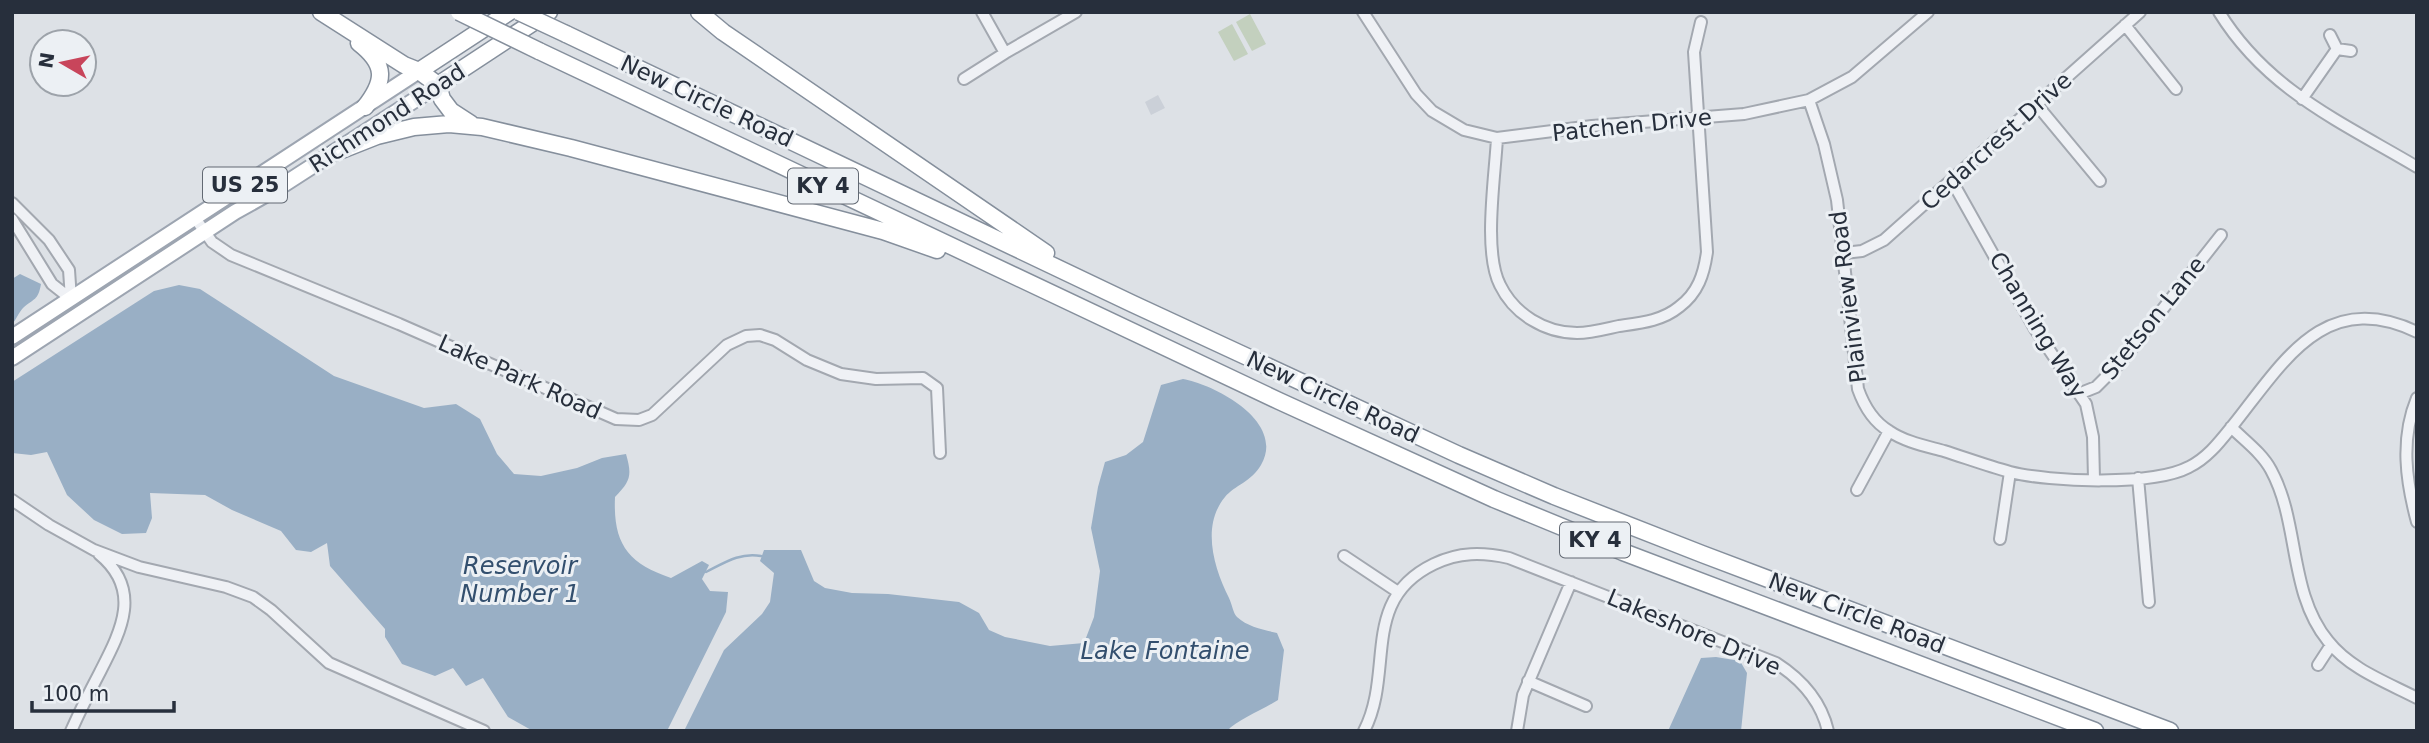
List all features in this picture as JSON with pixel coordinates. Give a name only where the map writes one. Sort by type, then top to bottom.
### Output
[{"type":"highway","name":"New Circle Road","points":[[459,12],[1108,320],[1494,499],[1623,552],[2095,731]]},
{"type":"highway","name":"Richmond Road","points":[[419,71],[509,12]]},
{"type":"highway","name":"New Circle Road","points":[[519,12],[1358,410],[1554,496],[2170,731]]},
{"type":"highway","name":"Richmond Road","points":[[438,85],[549,12]]},
{"type":"highway","points":[[697,12],[1040,250],[1133,304]]},
{"type":"highway","points":[[321,13],[404,65],[419,71],[438,85],[442,99],[451,111],[476,127]]},
{"type":"highway","points":[[321,13],[365,47],[376,61],[381,80],[377,91],[365,107]]},
{"type":"highway","points":[[334,153],[377,136],[414,127],[449,124],[476,127],[571,148],[883,231],[955,257],[1108,320]]},
{"type":"main road","name":"Richmond Road","points":[[12,337],[419,71]]},
{"type":"main road","name":"Richmond Road","points":[[12,358],[204,232],[334,153],[438,85]]},
{"type":"main road","points":[[72,299],[80,313]]},
{"type":"street","points":[[982,12],[1005,53]]},
{"type":"street","points":[[964,79],[1076,12]]},
{"type":"street","name":"Patchen Drive","points":[[1363,12],[1416,94],[1432,111],[1464,130],[1497,138],[1591,126],[1761,112],[1809,100],[1852,76],[1928,12]]},
{"type":"street","name":"Cedarcrest Drive","points":[[1843,253],[1862,251],[1884,240],[2140,12]]},
{"type":"street","points":[[2219,12],[2236,39],[2258,64],[2302,99],[2417,167]]},
{"type":"street","points":[[1497,138],[1492,260],[1499,285],[1515,307],[1526,317],[1554,330],[1581,333],[1660,318],[1679,307],[1697,288],[1704,275],[1707,252],[1694,52],[1701,22]]},
{"type":"street","points":[[2125,25],[2176,89]]},
{"type":"street","points":[[2330,35],[2337,49]]},
{"type":"street","points":[[2302,99],[2337,49]]},
{"type":"street","points":[[2337,49],[2351,51]]},
{"type":"street","name":"Plainview Road","points":[[1809,100],[1837,200],[1856,382],[1866,407],[1889,431],[1910,441],[2010,472],[2037,477],[2094,479],[2170,474],[2189,467],[2209,454],[2294,350],[2318,331],[2348,321],[2378,319],[2417,331]]},
{"type":"street","points":[[2037,105],[2100,181]]},
{"type":"street","name":"Channing Way","points":[[1952,181],[2035,329],[2081,393],[2091,419],[2094,479]]},
{"type":"street","points":[[12,203],[49,240],[69,271],[72,299]]},
{"type":"street","name":"Lake Park Road","points":[[195,218],[212,242],[231,254],[615,419],[639,419],[652,415],[727,345],[746,336],[760,335],[775,340],[807,360],[841,374],[876,379],[923,378],[937,388],[940,453]]},
{"type":"street","points":[[12,219],[52,284],[72,299]]},
{"type":"street","name":"Stetson Lane","points":[[2081,393],[2096,387],[2121,362],[2221,235]]},
{"type":"street","points":[[2417,398],[2409,427],[2406,464],[2417,522]]},
{"type":"street","points":[[2231,427],[2259,453],[2272,471],[2282,497],[2308,606],[2331,645],[2358,668],[2417,698]]},
{"type":"street","points":[[1857,490],[1889,431]]},
{"type":"street","points":[[2000,539],[2010,472]]},
{"type":"street","points":[[2138,478],[2149,602]]},
{"type":"street","points":[[12,499],[49,525],[94,550],[139,567],[226,587],[253,597],[329,663],[484,731]]},
{"type":"street","points":[[71,731],[119,636],[125,612],[122,586],[117,575],[112,566],[94,550]]},
{"type":"street","name":"Lakeshore Drive","points":[[1364,731],[1375,706],[1383,627],[1398,592],[1438,562],[1478,553],[1508,558],[1776,663],[1792,674],[1812,694],[1828,731]]},
{"type":"street","points":[[1344,556],[1398,592]]},
{"type":"street","points":[[1517,731],[1519,708],[1528,681],[1572,582]]},
{"type":"street","points":[[2318,665],[2331,645]]},
{"type":"street","points":[[1528,681],[1586,706]]},
{"type":"shaded area","points":[[1158,95],[1165,108],[1151,115],[1145,102]]},
{"type":"green space","points":[[1250,14],[1266,44],[1252,51],[1236,22]]},
{"type":"green space","points":[[1232,24],[1248,54],[1234,61],[1218,32]]},
{"type":"water","points":[[20,274],[41,284],[37,296],[23,308],[12,324],[12,279]]},
{"type":"water","name":"Reservoir Number 1","points":[[179,285],[200,289],[334,376],[424,408],[456,404],[480,419],[497,454],[514,474],[541,476],[577,468],[602,458],[626,454],[629,477],[615,497],[615,513],[620,539],[626,549],[643,565],[671,578],[702,561],[709,565],[702,579],[710,591],[728,592],[726,612],[667,731],[533,731],[508,717],[483,678],[466,686],[453,668],[435,676],[402,664],[385,637],[385,629],[330,566],[327,543],[311,552],[296,550],[281,531],[205,495],[150,493],[152,518],[146,533],[122,534],[94,520],[67,495],[47,452],[31,455],[12,453],[12,382],[154,291]]},
{"type":"water","name":"Lake Fontaine","points":[[1183,379],[1213,389],[1244,408],[1256,420],[1264,434],[1266,449],[1261,465],[1253,475],[1225,497],[1218,508],[1213,521],[1212,547],[1219,574],[1236,615],[1251,626],[1277,633],[1284,650],[1278,700],[1227,731],[684,731],[724,650],[762,614],[770,602],[774,573],[760,561],[764,550],[801,550],[814,581],[825,588],[852,593],[959,602],[979,613],[989,630],[1005,637],[1050,646],[1084,643],[1094,617],[1100,571],[1091,528],[1105,462],[1126,455],[1143,442],[1161,385]]},
{"type":"water","points":[[1716,657],[1740,661],[1747,673],[1741,731],[1668,731],[1701,658]]},
{"type":"waterway","points":[[706,572],[739,557],[761,556]]}]
